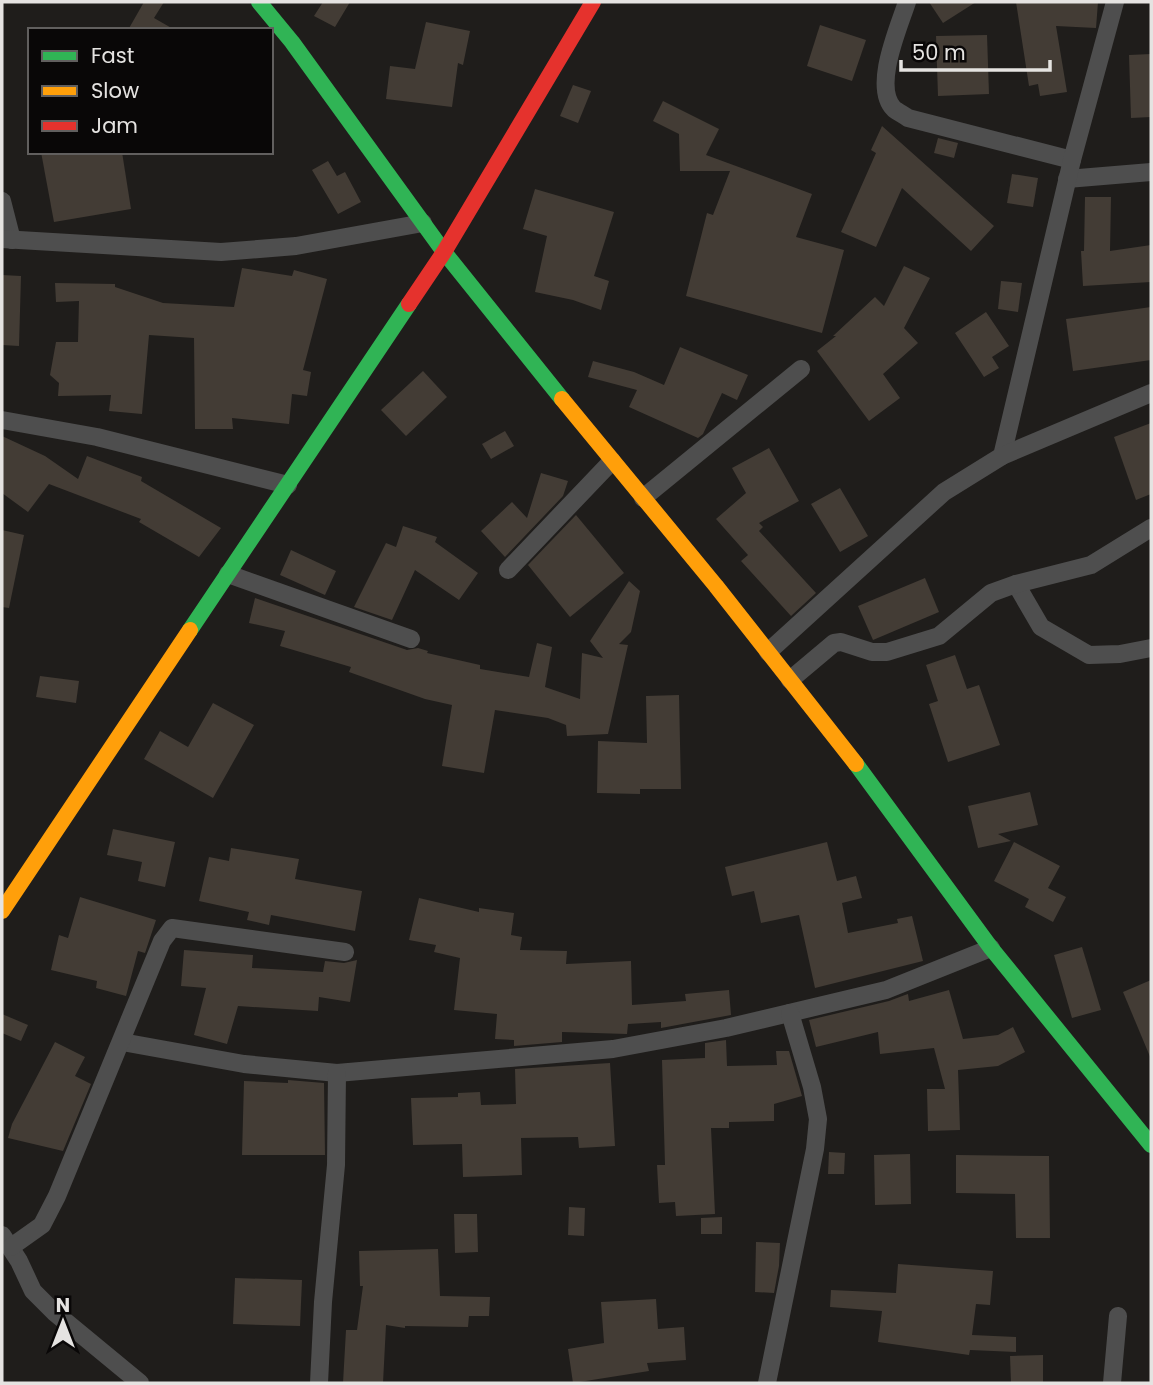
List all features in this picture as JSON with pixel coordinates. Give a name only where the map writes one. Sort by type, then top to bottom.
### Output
[{"type":"street","points":[[259,2],[292,41],[444,252],[768,652],[850,756],[991,948],[1151,1144]]},
{"type":"street","points":[[2,911],[444,252],[593,2]]},
{"type":"street","points":[[907,2],[889,57],[885,84],[892,108],[908,118],[1072,160]]},
{"type":"street","points":[[1002,456],[1067,179],[1115,2]]},
{"type":"street","points":[[1067,179],[1151,172]]},
{"type":"street","points":[[2,201],[7,240],[221,252],[296,246],[423,223]]},
{"type":"street","points":[[643,498],[801,369]]},
{"type":"street","points":[[768,652],[944,492],[1002,456],[1151,393]]},
{"type":"street","points":[[2,420],[97,437],[288,485]]},
{"type":"street","points":[[508,570],[612,461]]},
{"type":"street","points":[[790,680],[834,643],[841,642],[872,652],[887,652],[939,636],[991,593],[1091,565],[1151,528]]},
{"type":"street","points":[[228,574],[411,639]]},
{"type":"street","points":[[1016,584],[1041,627],[1089,655],[1151,649]]},
{"type":"street","points":[[140,1383],[33,1291],[6,1241],[42,1225],[122,1042],[162,941],[172,928],[345,952]]},
{"type":"street","points":[[122,1042],[244,1064],[337,1073],[613,1049],[726,1028],[886,990],[991,948]]},
{"type":"street","points":[[767,1383],[815,1149],[818,1119],[812,1087],[790,1013]]},
{"type":"street","points":[[319,1383],[323,1302],[336,1165],[337,1073]]},
{"type":"street","points":[[1112,1383],[1118,1316]]},
{"type":"building","points":[[144,2],[164,2],[154,18],[172,28],[129,28]]},
{"type":"building","points":[[323,2],[350,2],[335,27],[314,16]]},
{"type":"building","points":[[929,2],[976,2],[943,23]]},
{"type":"building","points":[[1016,2],[1098,2],[1096,28],[1056,26],[1067,92],[1040,96],[1038,84],[1029,86]]},
{"type":"building","points":[[426,22],[470,31],[463,65],[458,63],[452,107],[386,99],[390,66],[415,69]]},
{"type":"building","points":[[820,25],[866,40],[852,81],[807,66]]},
{"type":"building","points":[[987,35],[989,94],[938,96],[936,36]]},
{"type":"building","points":[[1151,54],[1151,117],[1131,118],[1129,55]]},
{"type":"building","points":[[573,85],[591,91],[578,123],[560,116]]},
{"type":"building","points":[[663,101],[719,129],[706,155],[812,194],[796,237],[844,250],[822,333],[686,296],[707,213],[713,215],[730,171],[680,171],[679,134],[653,121]]},
{"type":"building","points":[[882,126],[994,226],[971,251],[902,188],[876,247],[841,232],[876,153],[871,150]]},
{"type":"building","points":[[938,138],[958,143],[954,158],[934,153]]},
{"type":"building","points":[[41,154],[122,154],[131,209],[54,222]]},
{"type":"building","points":[[328,161],[337,176],[345,172],[361,202],[338,214],[312,170]]},
{"type":"building","points":[[1012,174],[1038,178],[1033,207],[1007,203]]},
{"type":"building","points":[[535,189],[614,212],[594,276],[609,281],[601,310],[573,300],[535,292],[547,236],[523,229]]},
{"type":"building","points":[[1085,197],[1111,197],[1110,251],[1151,245],[1151,282],[1083,286],[1081,251],[1084,251]]},
{"type":"building","points":[[904,266],[930,278],[904,328],[918,343],[883,374],[900,398],[869,421],[817,351],[875,297],[884,306]]},
{"type":"building","points":[[242,268],[292,276],[294,270],[327,279],[303,370],[311,372],[307,396],[292,394],[289,424],[232,418],[233,429],[195,429],[194,338],[149,335],[142,414],[109,411],[111,395],[58,396],[59,383],[50,375],[56,342],[78,342],[79,301],[56,302],[55,283],[115,284],[115,287],[163,303],[234,307]]},
{"type":"building","points":[[2,275],[21,276],[19,346],[2,345]]},
{"type":"building","points":[[1001,281],[1022,283],[1018,312],[998,309]]},
{"type":"building","points":[[1151,307],[1151,360],[1073,371],[1066,319]]},
{"type":"building","points":[[986,312],[1009,346],[992,357],[999,368],[984,377],[955,333]]},
{"type":"building","points":[[680,347],[748,375],[737,400],[722,393],[703,434],[698,438],[629,407],[637,390],[588,377],[593,361],[634,372],[664,385]]},
{"type":"building","points":[[423,371],[447,397],[406,436],[381,410]]},
{"type":"building","points":[[1151,423],[1151,494],[1136,500],[1114,437]]},
{"type":"building","points":[[505,431],[514,446],[491,459],[482,444]]},
{"type":"building","points":[[2,436],[45,456],[78,479],[87,456],[142,477],[141,481],[221,528],[199,557],[139,522],[141,519],[49,484],[28,512],[2,493]]},
{"type":"building","points":[[769,448],[799,501],[759,523],[763,527],[759,531],[816,593],[791,616],[741,561],[748,555],[716,519],[746,493],[732,468]]},
{"type":"building","points":[[541,473],[568,481],[563,496],[505,557],[481,531],[512,502],[527,518]]},
{"type":"building","points":[[840,488],[868,536],[840,552],[811,504]]},
{"type":"building","points":[[576,515],[624,573],[570,617],[528,565]]},
{"type":"building","points":[[403,526],[437,537],[435,542],[478,573],[459,600],[415,570],[392,620],[354,607],[386,543],[396,547]]},
{"type":"building","points":[[2,530],[24,535],[9,608],[2,607]]},
{"type":"building","points":[[291,550],[336,571],[325,595],[280,575]]},
{"type":"building","points":[[925,578],[939,612],[873,640],[858,606]]},
{"type":"building","points":[[629,581],[640,591],[631,632],[619,644],[628,645],[608,734],[567,736],[566,725],[548,718],[495,710],[484,773],[442,766],[452,705],[425,699],[349,672],[351,667],[280,646],[285,631],[249,623],[255,598],[407,650],[418,648],[428,651],[427,653],[480,665],[480,669],[529,677],[537,643],[552,647],[545,687],[580,699],[582,653],[603,658],[590,641]]},
{"type":"building","points":[[955,655],[967,689],[979,685],[1000,745],[948,762],[929,704],[938,701],[926,665]]},
{"type":"building","points":[[40,676],[79,681],[76,703],[36,697]]},
{"type":"building","points":[[679,695],[681,789],[640,789],[640,794],[597,793],[598,741],[647,743],[646,696]]},
{"type":"building","points":[[213,703],[254,725],[213,798],[144,759],[160,731],[188,747]]},
{"type":"building","points":[[1030,792],[1038,825],[998,834],[1011,841],[978,848],[968,806]]},
{"type":"building","points":[[113,829],[175,842],[165,887],[138,881],[142,862],[107,855]]},
{"type":"building","points":[[827,842],[837,881],[856,876],[862,898],[842,903],[848,933],[898,923],[897,919],[912,916],[923,961],[815,988],[799,915],[761,923],[754,891],[732,896],[725,867]]},
{"type":"building","points":[[1014,842],[1060,866],[1048,888],[1066,897],[1053,922],[1025,907],[1029,899],[994,881]]},
{"type":"building","points":[[231,848],[299,859],[295,879],[362,891],[355,931],[271,915],[269,925],[247,920],[249,912],[199,901],[209,857],[229,861]]},
{"type":"building","points":[[80,897],[156,920],[145,953],[138,951],[126,996],[96,988],[97,981],[51,970],[59,935],[68,938]]},
{"type":"building","points":[[419,898],[479,912],[479,908],[514,913],[511,935],[522,937],[520,950],[567,951],[566,964],[631,961],[632,1005],[686,1001],[685,994],[729,990],[731,1015],[661,1028],[661,1022],[628,1024],[627,1034],[562,1032],[562,1042],[514,1046],[514,1040],[495,1039],[497,1014],[454,1010],[460,958],[434,952],[436,945],[409,940]]},
{"type":"building","points":[[1082,947],[1101,1010],[1072,1018],[1054,955]]},
{"type":"building","points":[[184,950],[253,955],[252,968],[323,972],[325,961],[344,963],[357,960],[350,1002],[319,997],[318,1011],[238,1006],[227,1044],[194,1035],[206,988],[181,986]]},
{"type":"building","points":[[1151,980],[1151,1059],[1123,992]]},
{"type":"building","points":[[949,990],[963,1039],[998,1035],[1013,1027],[1025,1052],[998,1066],[958,1070],[960,1130],[928,1131],[927,1089],[945,1089],[934,1048],[880,1054],[878,1032],[816,1047],[809,1020],[908,994],[909,1001]]},
{"type":"building","points":[[2,1014],[28,1025],[21,1041],[2,1033]]},
{"type":"building","points":[[726,1040],[727,1066],[777,1065],[776,1051],[789,1051],[802,1096],[774,1104],[774,1121],[729,1122],[729,1128],[711,1128],[715,1214],[676,1216],[675,1202],[659,1203],[657,1165],[665,1165],[662,1060],[705,1058],[705,1043]]},
{"type":"building","points":[[55,1042],[85,1057],[75,1076],[91,1084],[63,1151],[8,1138],[12,1124]]},
{"type":"building","points":[[610,1063],[615,1146],[579,1148],[578,1137],[521,1138],[522,1175],[463,1177],[462,1144],[413,1145],[411,1098],[458,1097],[458,1093],[480,1092],[481,1105],[516,1104],[515,1069]]},
{"type":"building","points":[[288,1080],[324,1083],[325,1155],[242,1155],[244,1081],[288,1083]]},
{"type":"building","points":[[829,1152],[845,1153],[844,1174],[828,1174]]},
{"type":"building","points":[[910,1154],[911,1204],[875,1205],[874,1155]]},
{"type":"building","points":[[956,1155],[1049,1156],[1050,1238],[1016,1238],[1015,1194],[956,1193]]},
{"type":"building","points":[[569,1207],[585,1208],[584,1236],[568,1235]]},
{"type":"building","points":[[454,1214],[477,1214],[478,1252],[455,1253]]},
{"type":"building","points":[[722,1217],[722,1234],[701,1234],[701,1218]]},
{"type":"building","points":[[756,1242],[780,1243],[774,1293],[755,1292]]},
{"type":"building","points":[[438,1249],[440,1296],[490,1297],[489,1316],[469,1316],[468,1327],[405,1328],[386,1325],[383,1383],[343,1383],[346,1330],[357,1330],[363,1286],[360,1286],[359,1251]]},
{"type":"building","points":[[898,1264],[993,1271],[990,1305],[976,1304],[972,1335],[1016,1337],[1016,1352],[970,1350],[969,1355],[878,1342],[882,1311],[830,1307],[831,1290],[896,1293]]},
{"type":"building","points":[[235,1278],[302,1280],[300,1326],[233,1324]]},
{"type":"building","points":[[656,1299],[658,1329],[684,1327],[686,1360],[647,1363],[649,1371],[573,1383],[568,1349],[604,1343],[601,1302]]},
{"type":"building","points":[[1043,1355],[1043,1383],[1011,1383],[1010,1356]]},
{"type":"traffic: fast","points":[[259,2],[292,42],[444,252],[562,399]]},
{"type":"traffic: fast","points":[[190,630],[409,304]]},
{"type":"traffic: fast","points":[[856,764],[991,948],[1151,1145]]},
{"type":"traffic: slow","points":[[562,399],[716,586],[856,764]]},
{"type":"traffic: slow","points":[[2,911],[190,630]]},
{"type":"traffic: jam","points":[[409,304],[444,252],[593,2]]}]
